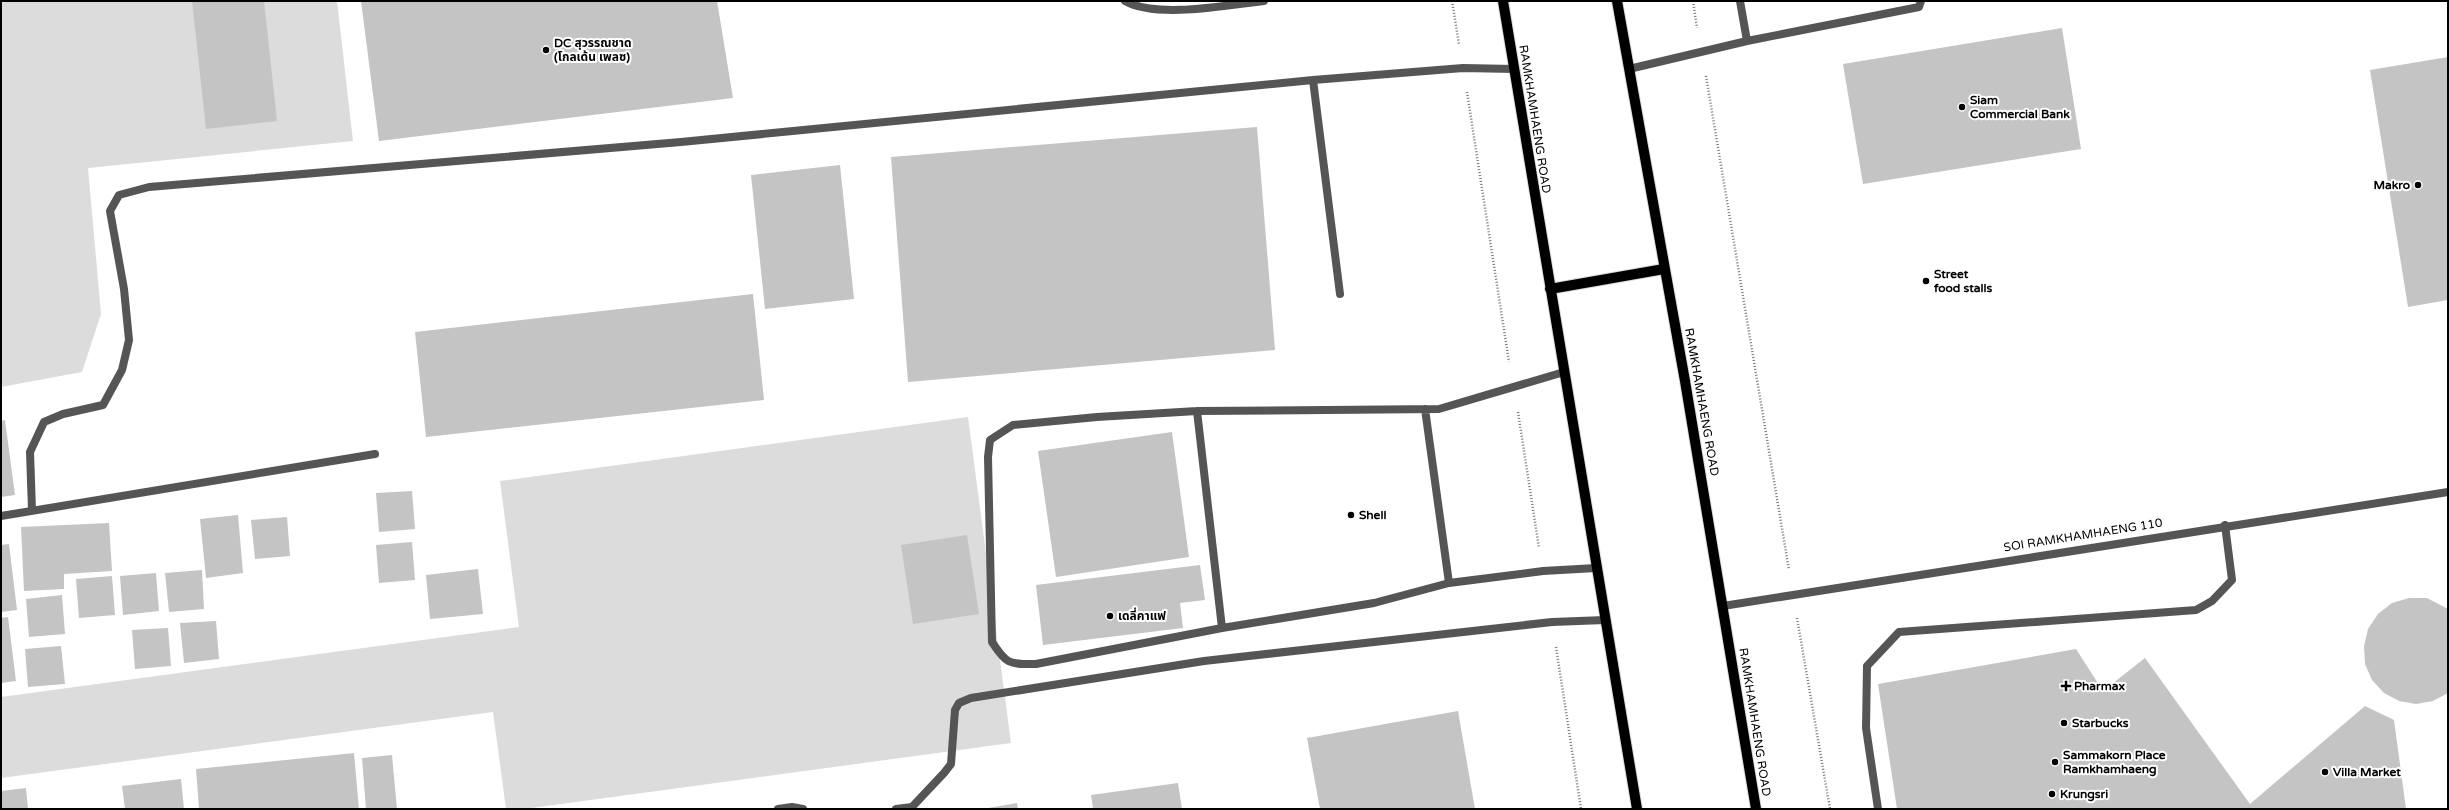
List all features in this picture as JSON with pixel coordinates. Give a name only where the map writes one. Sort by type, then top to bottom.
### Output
[{"type":"main road","name":"RAMKHAMHAENG ROAD","points":[[1503,1],[1637,809]]},
{"type":"main road","name":"RAMKHAMHAENG ROAD","points":[[1617,1],[1723,606],[1756,809]]},
{"type":"main road","points":[[1550,289],[1664,269]]},
{"type":"street","points":[[1125,1],[1137,8],[1196,9],[1264,1]]},
{"type":"street","points":[[1740,1],[1747,41]]},
{"type":"street","points":[[1629,69],[1747,41],[1919,7],[1921,1]]},
{"type":"street","points":[[32,510],[30,452],[44,422],[63,414],[103,405],[122,370],[129,340],[124,289],[110,211],[119,195],[149,187],[681,142],[1312,80],[1463,68],[1514,69]]},
{"type":"street","points":[[1312,80],[1340,294]]},
{"type":"street","points":[[1564,372],[1439,409],[1197,411],[1098,417],[1013,425],[990,440],[988,457],[992,642],[1004,659],[1015,664],[1036,664],[1222,628],[1374,603],[1449,583],[1543,571],[1596,568]]},
{"type":"street","points":[[1424,409],[1449,583]]},
{"type":"street","points":[[1197,411],[1222,628]]},
{"type":"street","points":[[1,516],[375,454]]},
{"type":"street","name":"SOI RAMKHAMHAENG 110","points":[[1723,606],[1793,593],[2225,525],[2448,492]]},
{"type":"street","points":[[1878,809],[1866,728],[1867,666],[1899,632],[2196,610],[2212,601],[2232,580],[2225,525]]},
{"type":"street","points":[[896,809],[912,808],[951,764],[955,710],[959,703],[971,698],[1204,661],[1552,622],[1605,620]]},
{"type":"street","points":[[778,809],[792,807],[803,809]]},
{"type":"path","points":[[1693,1],[1830,809]]},
{"type":"shaded area","points":[[1,1],[337,1],[353,141],[88,168],[101,314],[82,372],[1,387]]},
{"type":"shaded area","points":[[968,417],[1011,743],[524,809],[506,809],[493,712],[1,778],[1,697],[519,627],[500,481]]},
{"type":"building","points":[[192,1],[264,1],[277,121],[206,129]]},
{"type":"building","name":"DC สุวรรณชาด (โกลเด้น เพลซ)","points":[[361,1],[717,1],[733,98],[379,141]]},
{"type":"building","name":"Siam Commercial Bank","points":[[2062,28],[2081,149],[1863,184],[1843,64]]},
{"type":"building","name":"Makro","points":[[2448,57],[2448,300],[2408,307],[2370,70]]},
{"type":"building","points":[[1257,127],[1275,350],[908,382],[891,157]]},
{"type":"building","points":[[840,165],[854,299],[765,309],[751,175]]},
{"type":"building","points":[[753,294],[764,400],[426,437],[415,332]]},
{"type":"building","points":[[5,420],[15,495],[1,497],[1,421]]},
{"type":"building","points":[[1172,432],[1189,557],[1056,577],[1038,451]]},
{"type":"building","points":[[412,491],[415,529],[379,532],[376,493]]},
{"type":"building","points":[[238,515],[243,573],[206,578],[200,519]]},
{"type":"building","points":[[287,517],[290,556],[255,559],[251,520]]},
{"type":"building","points":[[109,523],[112,571],[64,574],[64,589],[24,591],[21,527]]},
{"type":"building","points":[[967,535],[979,614],[913,624],[901,545]]},
{"type":"building","points":[[412,542],[415,580],[379,583],[376,545]]},
{"type":"building","points":[[9,544],[17,610],[1,612],[1,545]]},
{"type":"building","name":"เดลี่คาแฟ","points":[[1200,565],[1205,600],[1180,603],[1183,628],[1043,645],[1036,585]]},
{"type":"building","points":[[478,569],[483,614],[430,619],[426,575]]},
{"type":"building","points":[[202,570],[204,609],[169,612],[165,573]]},
{"type":"building","points":[[156,573],[159,611],[123,615],[120,576]]},
{"type":"building","points":[[112,576],[115,615],[79,618],[76,579]]},
{"type":"building","points":[[62,595],[65,634],[29,637],[26,599]]},
{"type":"building","points":[[2409,598],[2427,598],[2448,609],[2448,693],[2433,701],[2416,704],[2399,701],[2384,693],[2372,680],[2365,664],[2364,646],[2368,629],[2378,614],[2392,603]]},
{"type":"building","points":[[8,617],[16,681],[1,683],[1,618]]},
{"type":"building","points":[[216,621],[219,659],[184,663],[180,623]]},
{"type":"building","points":[[168,628],[171,666],[135,669],[132,630]]},
{"type":"building","points":[[61,646],[65,684],[28,687],[25,649]]},
{"type":"building","name":"Sammakorn Place Ramkhamhaeng","points":[[2076,649],[2103,691],[2145,658],[2250,804],[2365,706],[2394,720],[2406,809],[1897,809],[1878,684]]},
{"type":"building","points":[[1458,711],[1475,809],[1320,809],[1307,738]]},
{"type":"building","points":[[354,753],[359,809],[199,809],[196,769]]},
{"type":"building","points":[[392,755],[397,809],[366,809],[362,758]]},
{"type":"building","points":[[181,779],[184,809],[125,809],[122,786]]},
{"type":"building","points":[[1178,783],[1182,809],[1093,809],[1091,795]]},
{"type":"building","points":[[26,788],[28,809],[1,809],[1,791]]},
{"type":"building","points":[[1017,803],[1018,809],[988,809],[988,808]]},
{"type":"place","name":"DC สุวรรณชาด (โกลเด้น เพลซ)","points":[[546,50]]},
{"type":"place","name":"Siam Commercial Bank","points":[[1962,107]]},
{"type":"place","name":"Makro","points":[[2418,185]]},
{"type":"place","name":"Street food stalls","points":[[1926,281]]},
{"type":"place","name":"Shell","points":[[1351,515]]},
{"type":"place","name":"เดลี่คาแฟ","points":[[1110,616]]},
{"type":"place","name":"Pharmax","points":[[2066,686]]},
{"type":"place","name":"Starbucks","points":[[2064,723]]},
{"type":"place","name":"Sammakorn Place Ramkhamhaeng","points":[[2055,762]]},
{"type":"place","name":"Villa Market","points":[[2325,772]]},
{"type":"place","name":"Krungsri","points":[[2052,794]]}]
